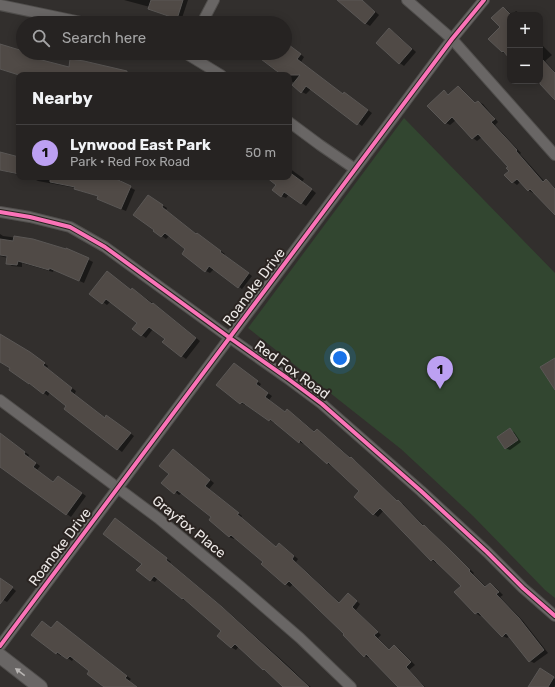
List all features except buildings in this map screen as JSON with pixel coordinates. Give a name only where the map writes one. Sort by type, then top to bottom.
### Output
[{"type":"main road","points":[[0,656],[40,687]]},
{"type":"street","points":[[206,16],[214,0]]},
{"type":"street","points":[[407,0],[452,39],[555,155]]},
{"type":"street","name":"Roanoke Drive","points":[[0,646],[452,39],[484,0]]},
{"type":"street","points":[[0,5],[53,16]]},
{"type":"street","points":[[198,60],[216,72]]},
{"type":"street","points":[[292,124],[355,169]]},
{"type":"street","name":"Red Fox Road","points":[[0,212],[30,217],[70,227],[105,247],[287,378],[322,404],[421,490],[523,588],[555,616]]},
{"type":"street","name":"Grayfox Place","points":[[0,400],[158,518],[300,638],[351,687]]},
{"type":"green space","points":[[404,118],[555,273],[555,598],[545,590],[473,516],[401,449],[248,328]]},
{"type":"cycle path","points":[[0,646],[452,39],[484,0]]},
{"type":"cycle path","points":[[0,212],[30,217],[70,227],[105,247],[287,378],[322,404],[421,491],[487,552],[523,588],[555,616]]},
{"type":"place","name":"Lynwood East Park","points":[[440,389]]}]
